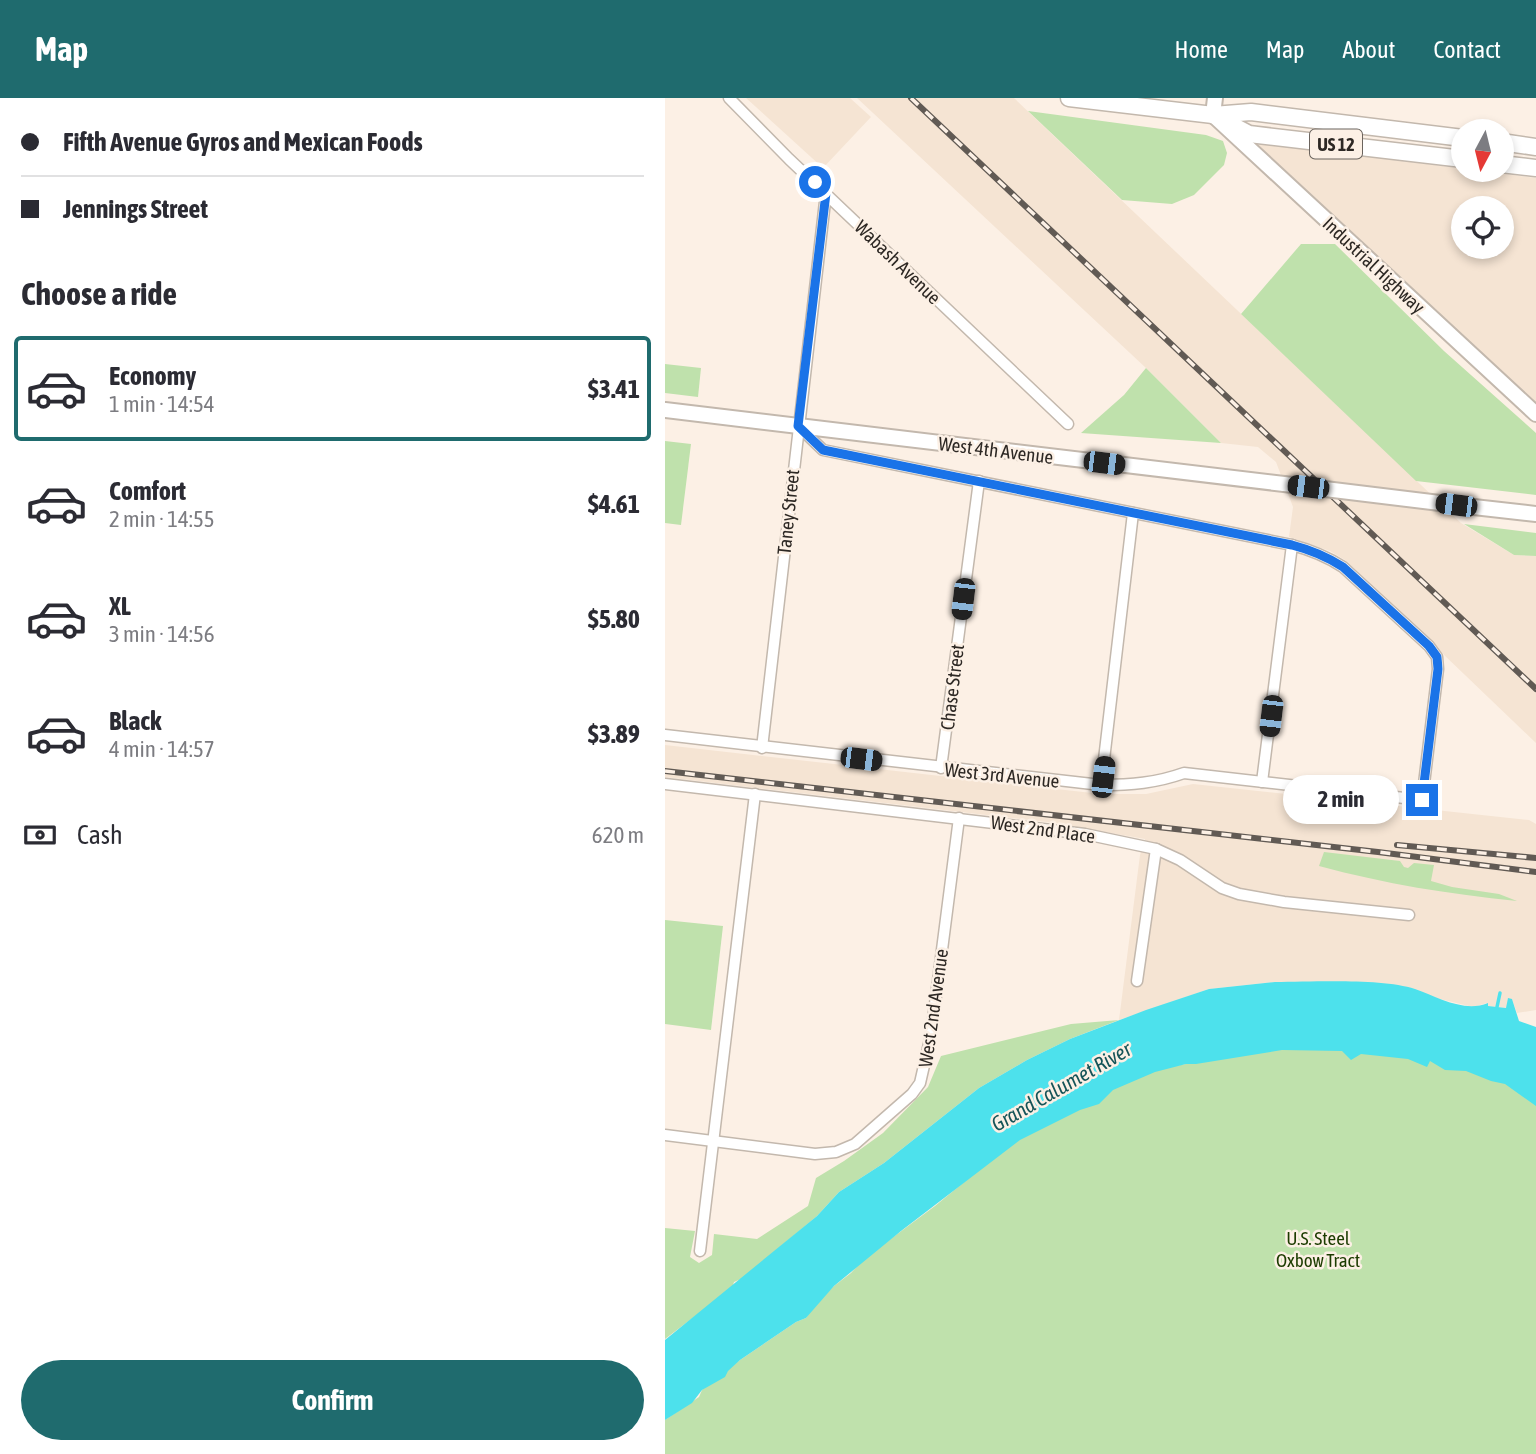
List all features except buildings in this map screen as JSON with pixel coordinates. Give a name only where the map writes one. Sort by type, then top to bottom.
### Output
[{"type":"main road","name":"US 12","points":[[1069,98],[1213,115],[1251,112],[1451,137]]},
{"type":"main road","points":[[1213,115],[1215,98]]},
{"type":"main road","name":"US 12","points":[[1213,115],[1249,134],[1451,158]]},
{"type":"main road","name":"Industrial Highway","points":[[1213,115],[1536,414]]},
{"type":"main road","points":[[1514,143],[1536,146]]},
{"type":"main road","points":[[1514,165],[1536,168]]},
{"type":"main road","name":"West 4th Avenue","points":[[665,410],[1536,514]]},
{"type":"street","name":"Wabash Avenue","points":[[729,98],[789,159],[1068,424]]},
{"type":"street","name":"Taney Street","points":[[762,748],[826,193]]},
{"type":"street","points":[[798,426],[823,450],[1292,545],[1262,782]]},
{"type":"street","name":"Chase Street","points":[[941,768],[979,481]]},
{"type":"street","points":[[1101,785],[1133,513]]},
{"type":"street","name":"West 3rd Avenue","points":[[665,735],[1101,785],[1133,785],[1160,781],[1184,773],[1422,800],[1438,669],[1437,657],[1429,646],[1343,567],[1322,554],[1292,545]]},
{"type":"street","name":"West 2nd Place","points":[[665,784],[1085,834],[1156,849],[1180,860],[1223,888],[1239,894],[1284,902],[1409,915]]},
{"type":"street","points":[[700,1251],[755,794]]},
{"type":"street","name":"West 2nd Avenue","points":[[665,1135],[815,1154],[836,1152],[855,1144],[918,1087],[931,1035],[959,818]]},
{"type":"street","points":[[1137,982],[1156,849]]},
{"type":"shaded area","points":[[746,98],[850,98],[871,117],[823,168]]},
{"type":"shaded area","points":[[857,98],[1014,98],[1461,523],[1514,555],[1536,556],[1536,743],[1345,560],[1330,551],[1289,537],[1293,507],[1276,462],[1258,447],[1221,443],[1146,368]]},
{"type":"shaded area","points":[[1255,142],[1451,167],[1451,182],[1514,182],[1514,175],[1536,178],[1536,403]]},
{"type":"shaded area","points":[[665,745],[1101,794],[1146,794],[1193,784],[1529,820],[1536,824],[1536,1010],[1517,1013],[1512,999],[1508,999],[1507,1008],[1487,1006],[1487,1003],[1473,1007],[1378,984],[1275,982],[1209,989],[1119,1020],[1140,855],[1145,839],[1055,823],[665,777]]},
{"type":"green space","points":[[1028,111],[1206,135],[1223,141],[1227,153],[1224,165],[1194,195],[1172,204],[1122,200]]},
{"type":"green space","points":[[1301,244],[1335,244],[1444,351],[1536,433],[1536,495],[1416,481],[1241,314]]},
{"type":"green space","points":[[665,364],[701,368],[698,397],[665,393]]},
{"type":"green space","points":[[1146,368],[1221,443],[1081,433],[1124,395]]},
{"type":"green space","points":[[665,441],[691,444],[681,525],[665,523]]},
{"type":"green space","points":[[1464,524],[1536,533],[1536,556],[1514,555]]},
{"type":"green space","points":[[1324,852],[1400,861],[1408,868],[1414,863],[1434,865],[1431,881],[1499,894],[1517,901],[1417,888],[1319,866]]},
{"type":"green space","points":[[665,920],[723,926],[711,1030],[665,1024]]},
{"type":"green space","points":[[1119,1020],[1070,1039],[979,1088],[884,1163],[839,1192],[817,1216],[743,1278],[734,1282],[732,1288],[665,1339],[665,1228],[695,1231],[690,1257],[699,1263],[712,1255],[714,1234],[757,1239],[808,1206],[816,1178],[883,1133],[928,1087],[941,1056],[1071,1024]]},
{"type":"green space","name":"U.S. Steel Oxbow Tract","points":[[1301,1043],[1385,1046],[1536,1089],[1536,1454],[665,1454],[665,1420],[699,1397],[702,1390],[740,1360],[806,1318],[816,1303],[865,1258],[935,1206],[1019,1137],[1100,1094],[1153,1070]]},
{"type":"water","name":"Grand Calumet River","points":[[1275,982],[1384,983],[1415,989],[1451,1003],[1470,1006],[1488,1003],[1488,1006],[1506,1008],[1508,998],[1512,999],[1519,1021],[1536,1027],[1536,1106],[1505,1084],[1466,1071],[1445,1070],[1430,1061],[1427,1067],[1408,1059],[1361,1054],[1351,1060],[1342,1051],[1282,1050],[1186,1064],[1155,1072],[1113,1090],[1099,1104],[1080,1110],[1020,1140],[834,1286],[806,1318],[740,1360],[725,1377],[702,1390],[692,1403],[665,1420],[665,1340],[817,1216],[839,1192],[884,1163],[979,1088],[1070,1039],[1146,1010],[1209,989]]},
{"type":"waterway","points":[[1497,1007],[1500,993]]},
{"type":"railway","points":[[911,98],[1536,689]]},
{"type":"railway","points":[[665,771],[1536,872]]},
{"type":"railway","points":[[1397,845],[1536,858]]},
{"type":"route","points":[[815,182],[826,193],[798,426],[823,450],[1292,545],[1313,550],[1331,559],[1429,646],[1437,657],[1438,669],[1422,800]]}]
